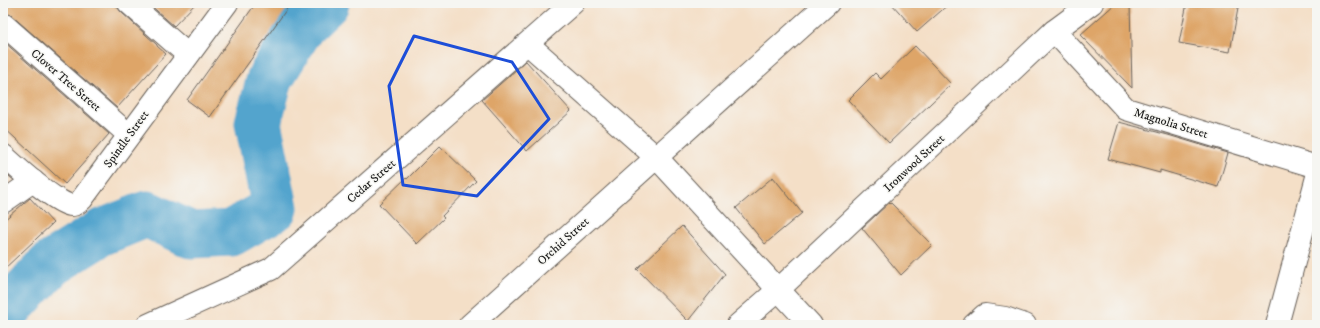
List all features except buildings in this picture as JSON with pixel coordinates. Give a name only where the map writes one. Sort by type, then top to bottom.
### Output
[{"type":"street","points":[[129,3],[188,55]]},
{"type":"street","name":"Spindle Street","points":[[33,181],[65,204],[76,204],[82,199],[227,3]]},
{"type":"street","name":"Cedar Street","points":[[148,325],[271,269],[573,3]]},
{"type":"street","name":"Orchid Street","points":[[470,325],[828,3]]},
{"type":"street","name":"Ironwood Street","points":[[738,325],[778,290],[1054,31],[1092,3]]},
{"type":"street","name":"Clover Tree Street","points":[[3,24],[129,135]]},
{"type":"street","name":"Magnolia Street","points":[[1054,31],[1126,109],[1317,167]]},
{"type":"street","points":[[528,44],[657,158],[811,325]]},
{"type":"street","points":[[3,156],[33,181],[3,202]]},
{"type":"street","points":[[1277,325],[1317,177]]},
{"type":"street","points":[[974,325],[985,315],[1005,318],[1025,325]]},
{"type":"highlighted area","points":[[414,36],[512,62],[549,119],[477,196],[403,185],[389,86]]},
{"type":"waterway","points":[[3,314],[51,264],[100,233],[147,214],[191,235],[231,233],[275,208],[258,123],[270,78],[302,26],[326,3]]}]
